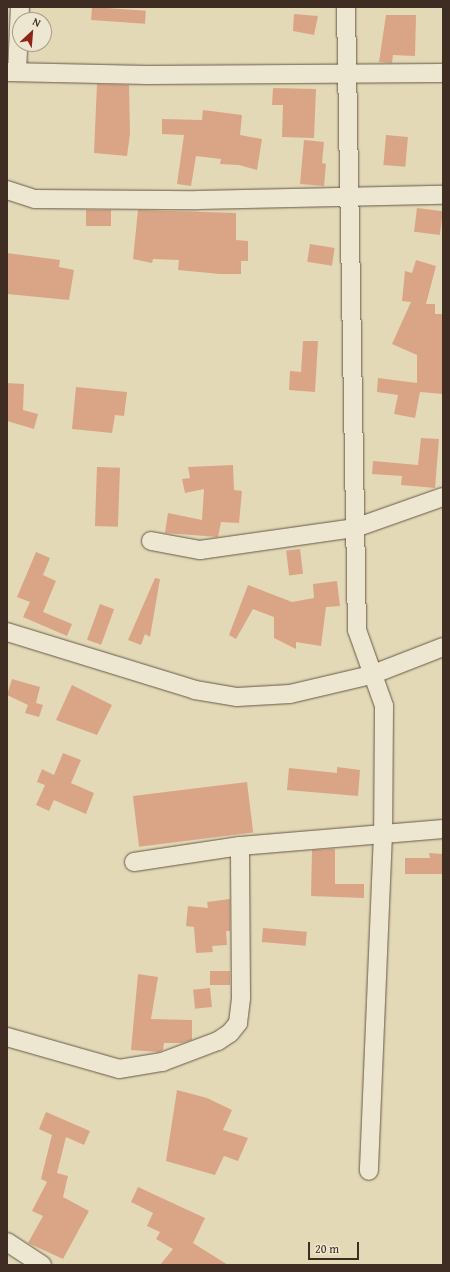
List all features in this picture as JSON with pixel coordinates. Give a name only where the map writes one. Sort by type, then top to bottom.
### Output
[{"type":"street","points":[[20,7],[12,72],[348,75],[443,73]]},
{"type":"street","points":[[346,7],[351,196],[357,630],[371,675],[384,706],[383,834],[369,1171]]},
{"type":"street","points":[[7,190],[35,199],[198,200],[443,195]]},
{"type":"street","points":[[151,541],[200,550],[355,528],[443,497]]},
{"type":"street","points":[[7,632],[195,690],[237,697],[290,694],[371,675],[443,647]]},
{"type":"street","points":[[134,862],[240,846],[443,829]]},
{"type":"street","points":[[7,1037],[119,1069],[162,1062],[218,1040],[230,1033],[238,1023],[241,998],[240,846]]},
{"type":"street","points":[[7,1242],[42,1265]]},
{"type":"building","points":[[92,7],[146,11],[145,24],[91,20]]},
{"type":"building","points":[[294,14],[318,16],[314,35],[293,31]]},
{"type":"building","points":[[386,15],[416,15],[415,56],[393,55],[392,63],[379,62]]},
{"type":"building","points":[[97,84],[129,85],[130,134],[127,156],[94,153]]},
{"type":"building","points":[[273,88],[316,89],[314,138],[282,137],[283,105],[272,105]]},
{"type":"building","points":[[203,110],[242,115],[240,135],[262,139],[257,170],[239,165],[220,164],[221,159],[196,156],[191,186],[177,184],[184,135],[162,134],[162,119],[202,120]]},
{"type":"building","points":[[386,135],[408,137],[405,167],[383,165]]},
{"type":"building","points":[[304,140],[324,142],[322,163],[326,164],[324,186],[300,184]]},
{"type":"building","points":[[417,208],[443,211],[440,235],[414,232]]},
{"type":"building","points":[[86,210],[111,210],[111,226],[86,226]]},
{"type":"building","points":[[138,210],[236,213],[236,240],[248,241],[248,261],[241,261],[241,274],[220,274],[178,270],[179,260],[153,259],[152,263],[133,259]]},
{"type":"building","points":[[310,244],[335,248],[332,266],[307,262]]},
{"type":"building","points":[[7,253],[60,260],[59,267],[74,270],[69,300],[7,294]]},
{"type":"building","points":[[416,260],[436,266],[426,304],[435,304],[435,314],[443,314],[443,394],[420,392],[415,418],[394,414],[398,395],[377,392],[378,378],[417,383],[417,355],[392,344],[411,302],[402,301],[405,271],[412,273]]},
{"type":"building","points":[[303,341],[318,341],[315,392],[289,390],[290,371],[301,372]]},
{"type":"building","points":[[7,383],[24,384],[23,410],[38,414],[34,429],[7,421]]},
{"type":"building","points":[[76,387],[127,392],[124,416],[115,415],[112,433],[72,429]]},
{"type":"building","points":[[421,438],[439,439],[435,488],[401,485],[402,476],[372,474],[373,461],[418,465]]},
{"type":"building","points":[[233,465],[234,490],[242,491],[239,523],[221,522],[218,537],[165,533],[168,513],[202,520],[204,489],[185,493],[182,479],[190,478],[188,467]]},
{"type":"building","points":[[97,467],[120,468],[118,527],[95,526]]},
{"type":"building","points":[[300,549],[303,574],[289,576],[286,551]]},
{"type":"building","points":[[36,552],[50,558],[43,575],[56,581],[43,612],[72,624],[67,636],[23,617],[30,602],[17,597]]},
{"type":"building","points":[[155,578],[160,579],[150,637],[145,634],[141,645],[128,640]]},
{"type":"building","points":[[337,581],[340,606],[326,607],[321,646],[296,642],[296,649],[274,638],[274,617],[253,609],[236,639],[229,635],[248,585],[292,602],[314,598],[313,584]]},
{"type":"building","points":[[100,604],[114,609],[101,645],[87,640]]},
{"type":"building","points":[[12,679],[40,687],[36,703],[43,705],[39,717],[25,713],[28,705],[7,695]]},
{"type":"building","points":[[72,685],[112,705],[97,735],[56,720]]},
{"type":"building","points":[[63,753],[81,760],[71,783],[94,793],[86,814],[54,800],[49,811],[36,805],[45,785],[37,782],[42,769],[54,775]]},
{"type":"building","points":[[337,767],[360,770],[358,796],[287,790],[289,768],[337,773]]},
{"type":"building","points":[[247,782],[253,833],[139,847],[133,796]]},
{"type":"building","points":[[335,849],[335,884],[364,884],[364,898],[311,896],[312,850]]},
{"type":"building","points":[[429,853],[443,854],[443,874],[405,874],[405,858],[430,858]]},
{"type":"building","points":[[230,899],[230,931],[226,931],[227,945],[212,946],[213,952],[196,953],[194,927],[186,926],[188,906],[208,908],[207,902]]},
{"type":"building","points":[[263,928],[307,932],[306,946],[262,942]]},
{"type":"building","points":[[210,971],[230,971],[230,985],[210,985]]},
{"type":"building","points":[[138,974],[158,977],[151,1019],[192,1020],[192,1040],[182,1043],[164,1043],[163,1050],[159,1052],[131,1050]]},
{"type":"building","points":[[210,988],[212,1007],[195,1009],[193,990]]},
{"type":"building","points":[[177,1090],[207,1098],[232,1110],[223,1130],[248,1138],[238,1161],[224,1156],[215,1175],[166,1161]]},
{"type":"building","points":[[46,1112],[90,1131],[84,1145],[66,1137],[57,1173],[68,1176],[63,1197],[89,1211],[63,1259],[28,1243],[43,1216],[32,1211],[47,1182],[41,1179],[52,1135],[39,1129]]},
{"type":"building","points":[[138,1187],[205,1218],[193,1243],[228,1265],[160,1265],[173,1249],[156,1239],[160,1232],[147,1226],[153,1213],[131,1202]]}]
